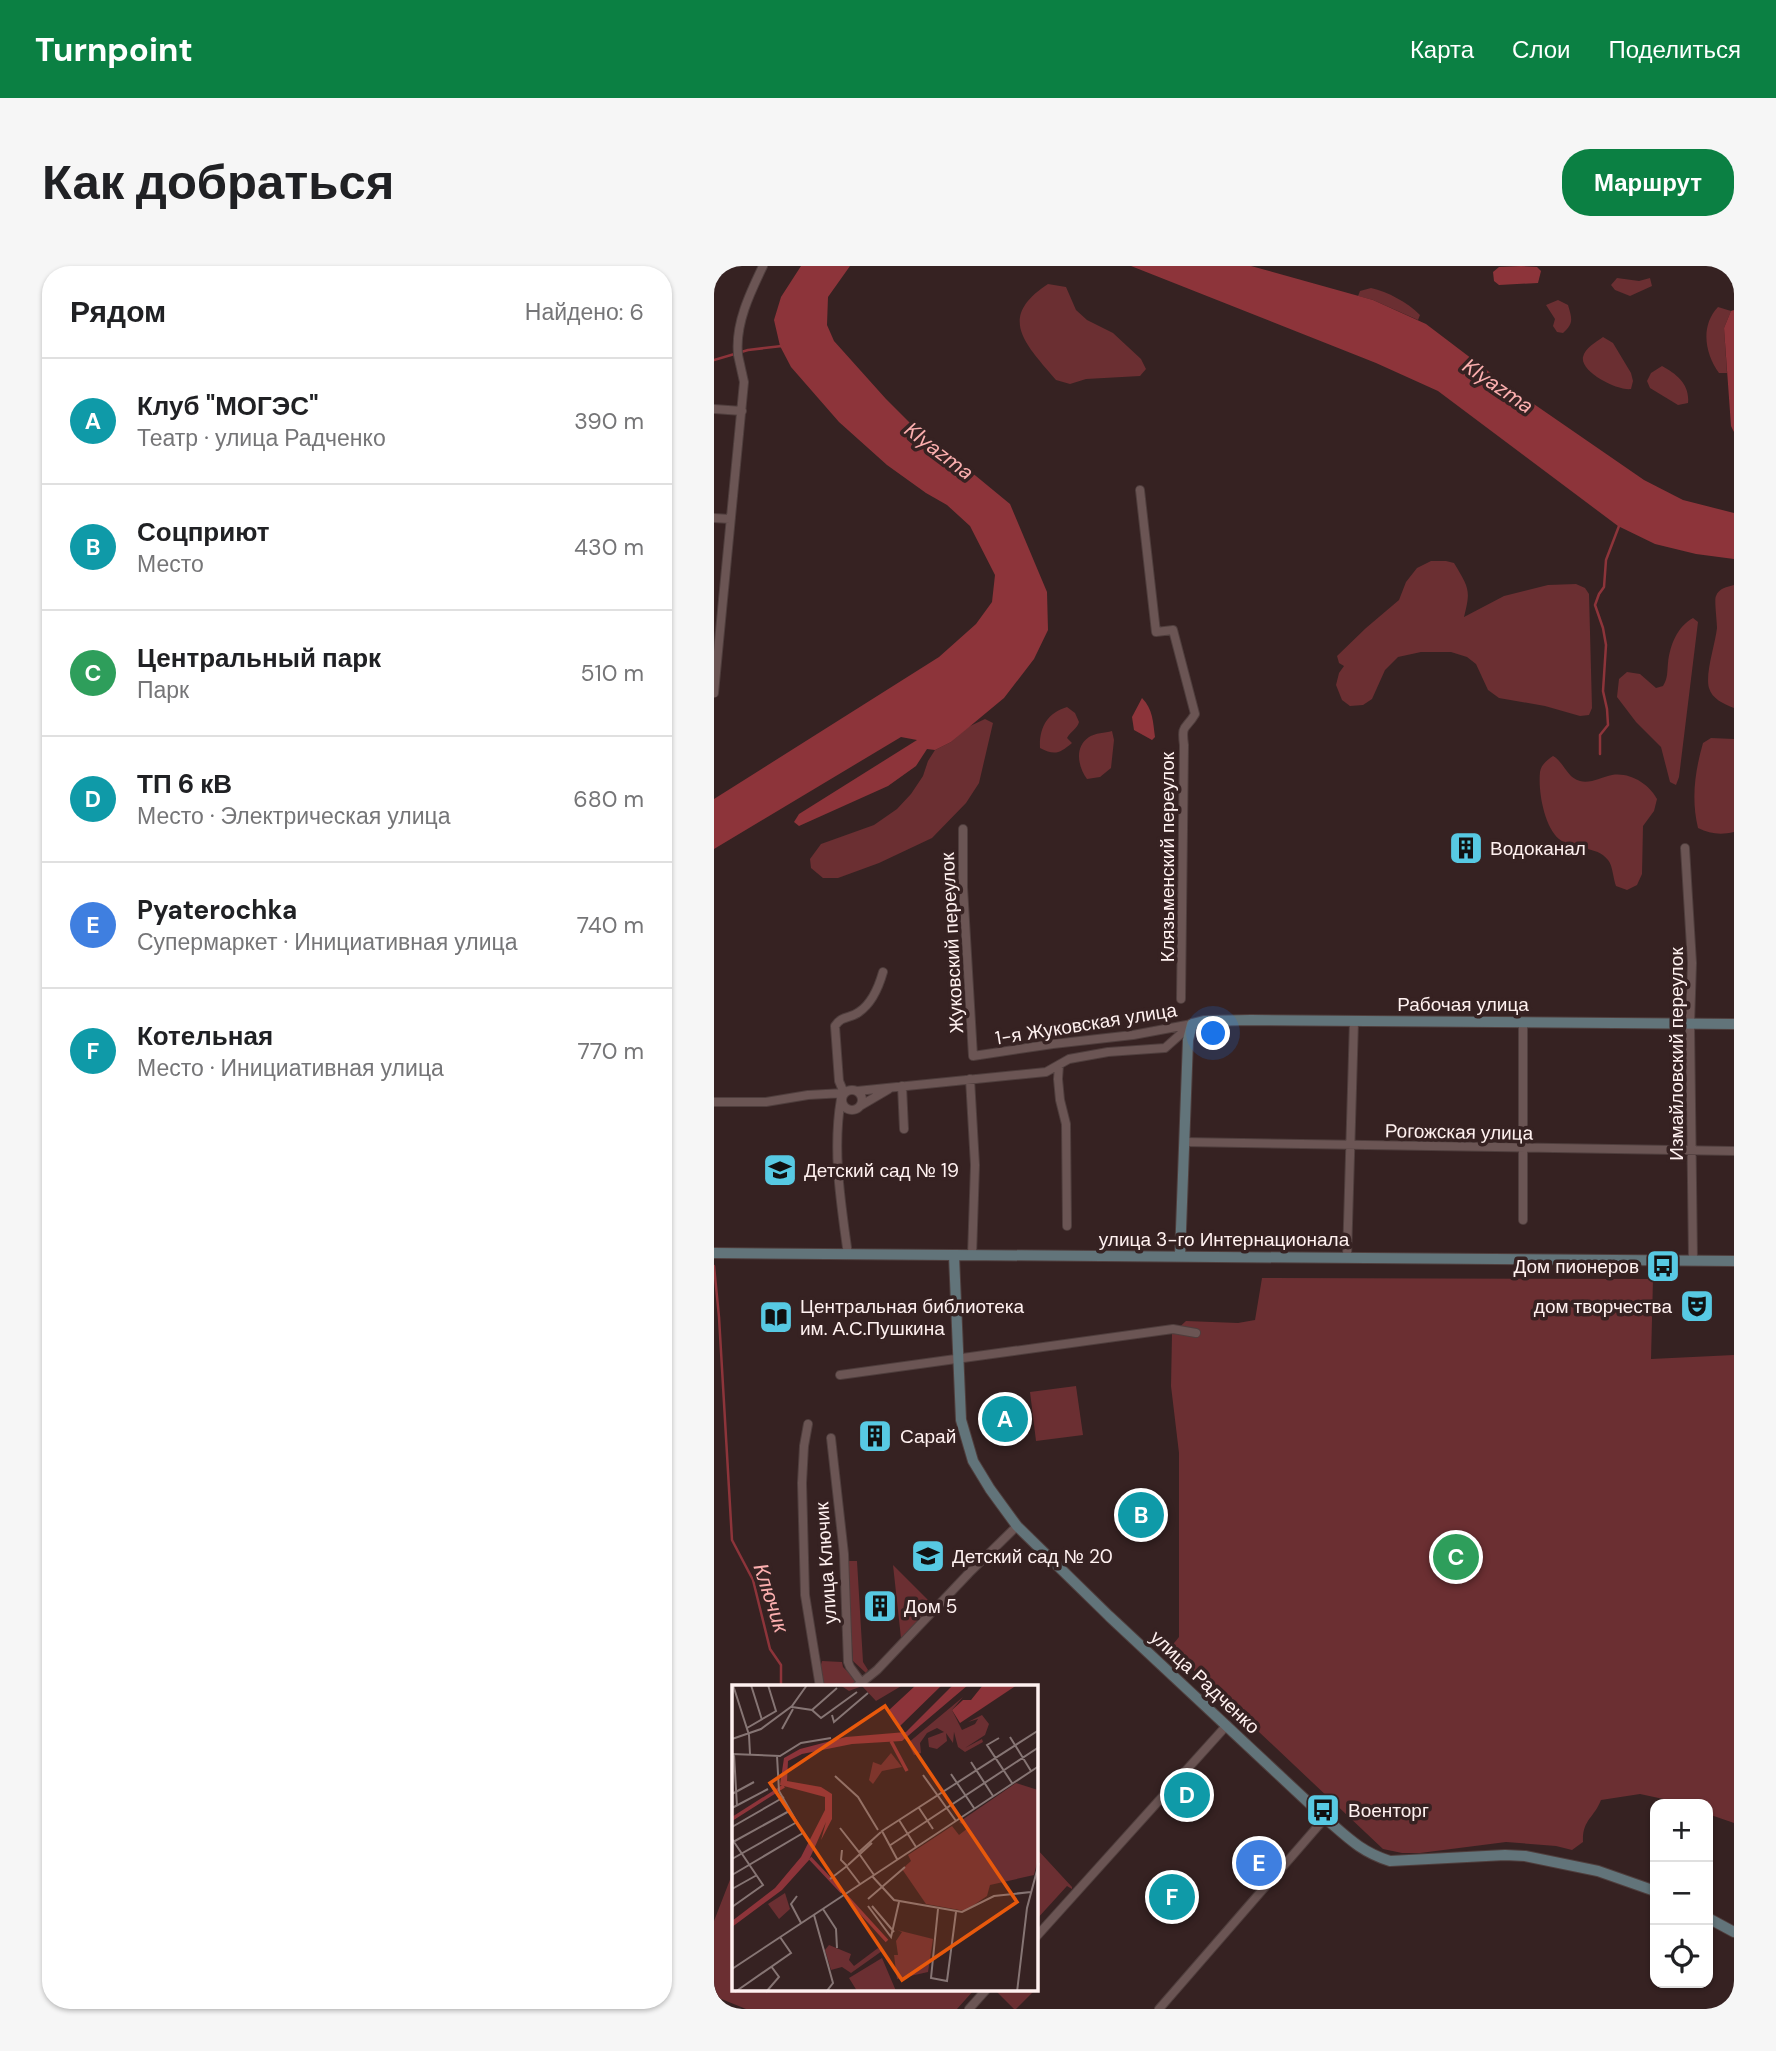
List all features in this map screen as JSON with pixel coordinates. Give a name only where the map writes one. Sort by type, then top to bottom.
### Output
[{"type":"main road","name":"Рабочая улица","points":[[1192,1024],[1204,1021],[1354,1021],[1734,1024]]},
{"type":"main road","points":[[1180,1256],[1188,1040],[1192,1024]]},
{"type":"main road","name":"улица 3-го Интернационала","points":[[714,1253],[1734,1261]]},
{"type":"main road","name":"улица Радченко","points":[[954,1256],[961,1420],[973,1461],[1017,1526],[1325,1818],[1358,1847],[1390,1861],[1525,1856],[1598,1871],[1650,1889]]},
{"type":"main road","points":[[1713,1921],[1734,1932]]},
{"type":"street","points":[[714,693],[718,620],[744,382],[738,353],[738,335],[744,310],[763,266]]},
{"type":"street","points":[[714,409],[742,411]]},
{"type":"street","name":"Клязьменский переулок","points":[[1140,490],[1156,632],[1173,630],[1195,714],[1182,732],[1181,999]]},
{"type":"street","points":[[714,518],[730,519]]},
{"type":"street","name":"Жуковский переулок","points":[[963,829],[962,887],[973,1056]]},
{"type":"street","name":"Измайловский переулок","points":[[1685,848],[1692,963],[1690,1024],[1693,1261]]},
{"type":"street","points":[[849,1110],[844,1106],[839,1081],[835,1026],[844,1016],[857,1014],[864,1007],[874,993],[883,972]]},
{"type":"street","points":[[1348,1257],[1354,1021]]},
{"type":"street","points":[[1523,1022],[1523,1220]]},
{"type":"street","name":"1-я Жуковская улица","points":[[973,1056],[1133,1035],[1192,1024]]},
{"type":"street","name":"1-я Жуковская улица","points":[[857,1091],[1046,1072],[1069,1059],[1108,1052],[1165,1048],[1192,1024]]},
{"type":"street","points":[[1059,1065],[1060,1100],[1066,1124],[1067,1226]]},
{"type":"street","points":[[970,1079],[975,1165],[972,1256]]},
{"type":"street","points":[[838,1119],[849,1110],[898,1086],[904,1129]]},
{"type":"street","points":[[848,1255],[839,1173],[838,1119],[843,1096],[850,1089],[862,1096],[860,1106]]},
{"type":"street","points":[[714,1102],[766,1102],[808,1095],[843,1096]]},
{"type":"street","name":"Рогожская улица","points":[[1184,1142],[1734,1151]]},
{"type":"street","points":[[840,1375],[1174,1329],[1196,1333]]},
{"type":"street","name":"улица Ключик","points":[[808,1424],[802,1483],[805,1595],[820,1685]]},
{"type":"street","name":"улица Ключик","points":[[831,1438],[844,1554],[848,1662],[859,1685],[877,1670],[1017,1526]]},
{"type":"street","points":[[1038,1935],[1227,1725]]},
{"type":"street","points":[[1159,2009],[1325,1818]]},
{"type":"street","points":[[969,2009],[984,1992]]},
{"type":"shaded area","points":[[1617,278],[1639,281],[1650,278],[1652,286],[1630,296],[1615,290],[1611,285]]},
{"type":"shaded area","points":[[1048,284],[1066,287],[1076,310],[1087,320],[1113,333],[1141,359],[1146,369],[1140,376],[1086,379],[1070,384],[1056,380],[1027,343],[1021,331],[1020,320],[1023,308],[1032,296]]},
{"type":"shaded area","points":[[1371,288],[1391,295],[1409,306],[1420,315],[1418,320],[1358,296],[1360,291]]},
{"type":"shaded area","points":[[1558,300],[1568,305],[1571,317],[1569,326],[1563,333],[1557,332],[1553,326],[1555,319],[1546,305]]},
{"type":"shaded area","points":[[1718,307],[1731,311],[1724,328],[1727,373],[1719,373],[1710,357],[1706,340],[1709,323]]},
{"type":"shaded area","points":[[1603,337],[1613,343],[1631,373],[1631,389],[1618,387],[1587,369],[1583,357],[1586,351]]},
{"type":"shaded area","points":[[1662,366],[1685,385],[1688,403],[1678,405],[1650,388],[1647,381],[1651,373]]},
{"type":"shaded area","points":[[1431,561],[1454,563],[1459,571],[1468,595],[1464,617],[1504,596],[1548,585],[1576,584],[1585,588],[1589,594],[1592,708],[1589,715],[1580,716],[1545,706],[1499,698],[1488,690],[1476,664],[1467,657],[1451,652],[1421,652],[1398,657],[1385,670],[1372,699],[1363,705],[1350,706],[1342,700],[1336,685],[1344,666],[1339,663],[1337,656],[1399,600],[1406,582],[1417,568]]},
{"type":"shaded area","points":[[1734,585],[1734,708],[1716,698],[1708,682],[1717,628],[1715,598],[1721,590]]},
{"type":"shaded area","points":[[1693,618],[1698,622],[1676,785],[1670,782],[1661,747],[1636,722],[1617,697],[1619,679],[1627,672],[1640,674],[1656,688],[1663,686],[1675,637]]},
{"type":"shaded area","points":[[1067,707],[1075,713],[1079,722],[1067,738],[1072,743],[1057,752],[1040,748],[1041,734],[1049,717]]},
{"type":"shaded area","points":[[985,719],[993,723],[979,783],[966,803],[932,838],[879,863],[838,878],[823,878],[811,868],[810,859],[821,844],[874,825],[897,809],[923,776],[935,750],[951,742],[968,727]]},
{"type":"shaded area","points":[[1112,731],[1114,740],[1111,768],[1100,777],[1087,779],[1081,769],[1081,746],[1091,736]]},
{"type":"shaded area","points":[[1711,738],[1734,739],[1734,832],[1707,832],[1698,828],[1694,796],[1696,775],[1703,743]]},
{"type":"shaded area","points":[[1553,756],[1572,777],[1580,781],[1626,775],[1644,784],[1654,794],[1657,799],[1654,811],[1643,826],[1642,874],[1637,885],[1627,890],[1616,886],[1611,866],[1603,855],[1565,843],[1549,826],[1541,798],[1540,772]]},
{"type":"shaded area","points":[[1262,1278],[1653,1279],[1651,1359],[1734,1355],[1734,1823],[1713,1816],[1713,1799],[1663,1799],[1640,1794],[1601,1800],[1586,1824],[1583,1842],[1572,1850],[1506,1842],[1420,1853],[1383,1849],[1170,1648],[1179,1637],[1179,1453],[1171,1386],[1172,1334],[1186,1321],[1238,1323],[1255,1320]]},
{"type":"shaded area","points":[[1076,1386],[1083,1435],[1036,1441],[1030,1392]]},
{"type":"shaded area","points":[[847,1561],[857,1561],[863,1662],[868,1670],[866,1673],[853,1661]]},
{"type":"shaded area","points":[[893,1565],[933,1605],[901,1638]]},
{"type":"shaded area","points":[[822,1661],[842,1662],[843,1667],[857,1681],[852,1685],[823,1685],[820,1668]]},
{"type":"shaded area","points":[[1038,1850],[1072,1889],[1067,1886],[1038,1918]]},
{"type":"shaded area","points":[[732,1875],[732,1992],[972,1992],[957,2009],[746,2009],[714,1996],[714,1921]]},
{"type":"shaded area","points":[[997,1992],[1033,1992],[1016,2009]]},
{"type":"water","name":"Klyazma","points":[[801,266],[850,266],[828,297],[827,325],[834,341],[931,444],[1010,504],[1047,592],[1048,630],[1034,659],[1004,698],[951,742],[935,750],[927,749],[916,766],[888,786],[799,826],[794,822],[799,814],[917,740],[901,737],[714,849],[714,799],[939,657],[976,624],[992,602],[995,575],[970,526],[947,505],[887,465],[839,422],[791,367],[780,346],[774,320],[781,297]]},
{"type":"water","name":"Klyazma","points":[[1131,266],[1251,266],[1373,300],[1426,324],[1509,387],[1644,480],[1683,500],[1734,513],[1734,559],[1696,554],[1655,544],[1618,526],[1438,391],[1376,363]]},
{"type":"water","points":[[1499,267],[1537,267],[1541,271],[1538,283],[1499,285],[1494,281],[1493,272]]},
{"type":"water","points":[[1734,310],[1734,432],[1731,426],[1724,328],[1731,311]]},
{"type":"water","points":[[1142,698],[1152,716],[1155,737],[1152,740],[1134,730],[1132,717]]},
{"type":"waterway","points":[[714,360],[748,350],[782,346]]},
{"type":"waterway","points":[[1600,754],[1600,735],[1608,725],[1603,691],[1606,645],[1595,605],[1604,587],[1606,560],[1619,526]]},
{"type":"waterway","name":"Ключик","points":[[714,1266],[732,1540],[753,1580],[770,1649],[781,1665],[781,1685]]},
{"type":"place","name":"Водоканал","points":[[1466,848]]},
{"type":"place","name":"Детский сад № 19","points":[[780,1170]]},
{"type":"place","name":"Дом пионеров","points":[[1663,1266]]},
{"type":"place","name":"дом творчества","points":[[1697,1306]]},
{"type":"place","name":"Центральная библиотека им. А.С.Пушкина","points":[[776,1317]]},
{"type":"place","name":"Клуб \"МОГЭС\"","points":[[1005,1419]]},
{"type":"place","name":"Сарай","points":[[875,1436]]},
{"type":"place","name":"Соцприют","points":[[1141,1515]]},
{"type":"place","name":"Детский сад № 20","points":[[928,1556]]},
{"type":"place","name":"Центральный парк","points":[[1456,1557]]},
{"type":"place","name":"Дом 5","points":[[880,1606]]},
{"type":"place","name":"ТП 6 кВ","points":[[1187,1795]]},
{"type":"place","name":"Военторг","points":[[1323,1810]]},
{"type":"place","name":"Pyaterochka","points":[[1259,1863]]},
{"type":"place","name":"Котельная","points":[[1172,1897]]}]
